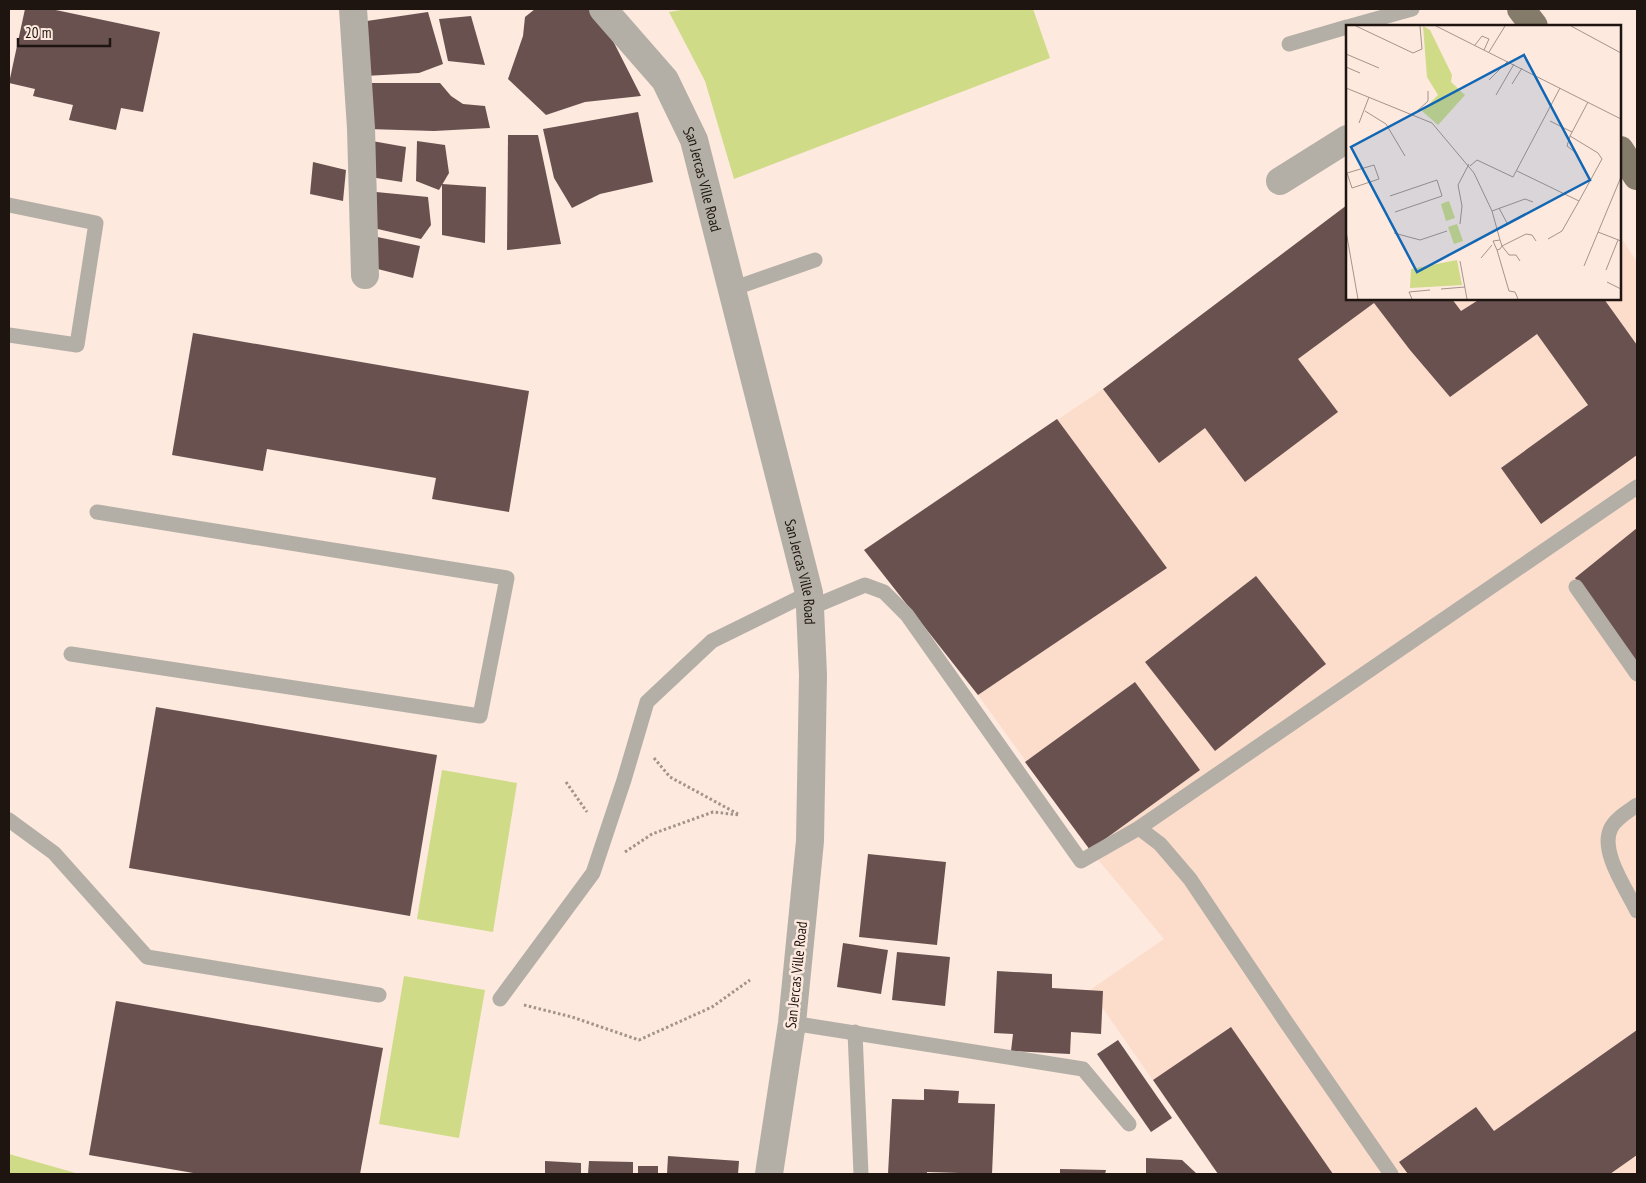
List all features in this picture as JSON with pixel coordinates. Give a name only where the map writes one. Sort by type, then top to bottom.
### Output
[{"type":"main road","points":[[1621,152],[1637,176]]},
{"type":"street","points":[[353,9],[361,128],[365,275]]},
{"type":"street","name":"San Jercas Ville Road","points":[[603,9],[666,80],[694,140],[810,601],[813,675],[810,841],[792,1022],[769,1174]]},
{"type":"street","points":[[1280,181],[1346,140]]},
{"type":"lane","points":[[1355,25],[1412,9]]},
{"type":"lane","points":[[1288,44],[1346,27]]},
{"type":"lane","points":[[9,205],[96,223],[77,345],[9,335]]},
{"type":"lane","points":[[732,289],[815,260]]},
{"type":"lane","points":[[500,999],[593,873],[647,702],[712,642],[810,601],[865,585],[884,592],[907,615],[919,631],[1081,861],[1139,828],[1637,487]]},
{"type":"lane","points":[[71,654],[480,716],[507,578],[97,512]]},
{"type":"lane","points":[[1576,587],[1637,674]]},
{"type":"lane","points":[[1637,805],[1622,816],[1611,828],[1608,840],[1610,856],[1637,911]]},
{"type":"lane","points":[[9,820],[54,853],[147,957],[379,995]]},
{"type":"lane","points":[[1139,828],[1160,844],[1190,879],[1391,1174]]},
{"type":"lane","points":[[792,1022],[1083,1069],[1129,1124]]},
{"type":"lane","points":[[855,1032],[860,1174]]},
{"type":"path","points":[[593,873],[652,834],[713,812],[740,815],[670,777],[637,738]]},
{"type":"path","points":[[500,999],[572,1017],[640,1040],[712,1007],[750,980]]},
{"type":"shaded area","points":[[1346,206],[1346,300],[1621,300],[1621,238],[1637,262],[1637,1174],[1218,1174],[1090,990],[1164,939],[1090,850],[978,695],[864,550],[1103,389]]},
{"type":"green space","points":[[687,9],[1033,9],[1050,58],[734,179],[705,81],[669,12]]},
{"type":"green space","points":[[442,770],[517,783],[493,932],[417,919]]},
{"type":"green space","points":[[404,976],[485,990],[459,1138],[379,1124]]},
{"type":"green space","points":[[9,1154],[79,1174],[9,1174]]},
{"type":"building","points":[[25,9],[51,9],[160,32],[143,112],[121,108],[116,130],[69,120],[73,105],[33,96],[35,89],[9,83]]},
{"type":"building","points":[[535,9],[591,9],[609,33],[641,96],[585,102],[546,115],[508,79],[523,36],[525,17]]},
{"type":"building","points":[[428,12],[443,64],[419,73],[365,76],[360,22]]},
{"type":"building","points":[[471,16],[485,65],[448,61],[439,19]]},
{"type":"building","points":[[370,83],[440,83],[451,96],[463,104],[485,106],[490,128],[434,131],[368,129]]},
{"type":"building","points":[[638,112],[653,182],[600,194],[572,208],[554,178],[543,129]]},
{"type":"building","points":[[508,135],[538,135],[561,244],[507,250]]},
{"type":"building","points":[[372,141],[406,147],[402,182],[370,177]]},
{"type":"building","points":[[417,141],[445,145],[449,173],[439,190],[416,181]]},
{"type":"building","points":[[313,162],[346,170],[343,201],[310,194]]},
{"type":"building","points":[[442,184],[486,187],[485,243],[442,235]]},
{"type":"building","points":[[376,192],[428,197],[431,225],[421,239],[369,227]]},
{"type":"building","points":[[1346,206],[1346,300],[1453,300],[1461,311],[1478,300],[1605,300],[1637,345],[1637,455],[1541,524],[1501,468],[1588,405],[1537,334],[1450,397],[1410,350],[1374,303],[1298,359],[1338,412],[1245,482],[1205,428],[1159,463],[1103,389]]},
{"type":"building","points":[[368,235],[420,246],[413,278],[366,266]]},
{"type":"building","points":[[193,333],[529,391],[509,512],[432,499],[436,478],[267,449],[263,471],[172,455]]},
{"type":"building","points":[[1057,419],[1167,568],[978,695],[864,550]]},
{"type":"building","points":[[1637,528],[1637,669],[1575,578]]},
{"type":"building","points":[[1256,576],[1326,664],[1215,751],[1145,662]]},
{"type":"building","points":[[1135,682],[1200,770],[1090,850],[1025,762]]},
{"type":"building","points":[[156,707],[437,755],[410,916],[129,868]]},
{"type":"building","points":[[868,854],[946,862],[937,945],[859,937]]},
{"type":"building","points":[[843,943],[888,950],[881,994],[837,987]]},
{"type":"building","points":[[897,952],[950,957],[945,1006],[892,1000]]},
{"type":"building","points":[[997,971],[1052,974],[1052,988],[1103,991],[1101,1034],[1071,1032],[1070,1054],[1011,1051],[1013,1034],[994,1033]]},
{"type":"building","points":[[116,1001],[383,1048],[360,1174],[199,1174],[89,1155]]},
{"type":"building","points":[[1231,1027],[1333,1174],[1218,1174],[1153,1080]]},
{"type":"building","points":[[1637,1030],[1637,1155],[1610,1174],[1408,1174],[1399,1162],[1476,1107],[1494,1131]]},
{"type":"building","points":[[1118,1040],[1172,1118],[1151,1132],[1097,1054]]},
{"type":"building","points":[[924,1089],[959,1091],[958,1103],[995,1104],[992,1174],[927,1172],[927,1174],[888,1174],[892,1099],[924,1100]]},
{"type":"building","points":[[668,1156],[739,1161],[738,1174],[667,1174]]},
{"type":"building","points":[[1146,1158],[1182,1160],[1197,1174],[1146,1174]]},
{"type":"building","points":[[545,1161],[581,1163],[581,1174],[545,1174]]},
{"type":"building","points":[[589,1161],[633,1162],[633,1174],[588,1174]]},
{"type":"building","points":[[638,1166],[658,1166],[658,1174],[638,1174]]},
{"type":"building","points":[[1060,1169],[1106,1170],[1105,1174],[1060,1174]]}]
